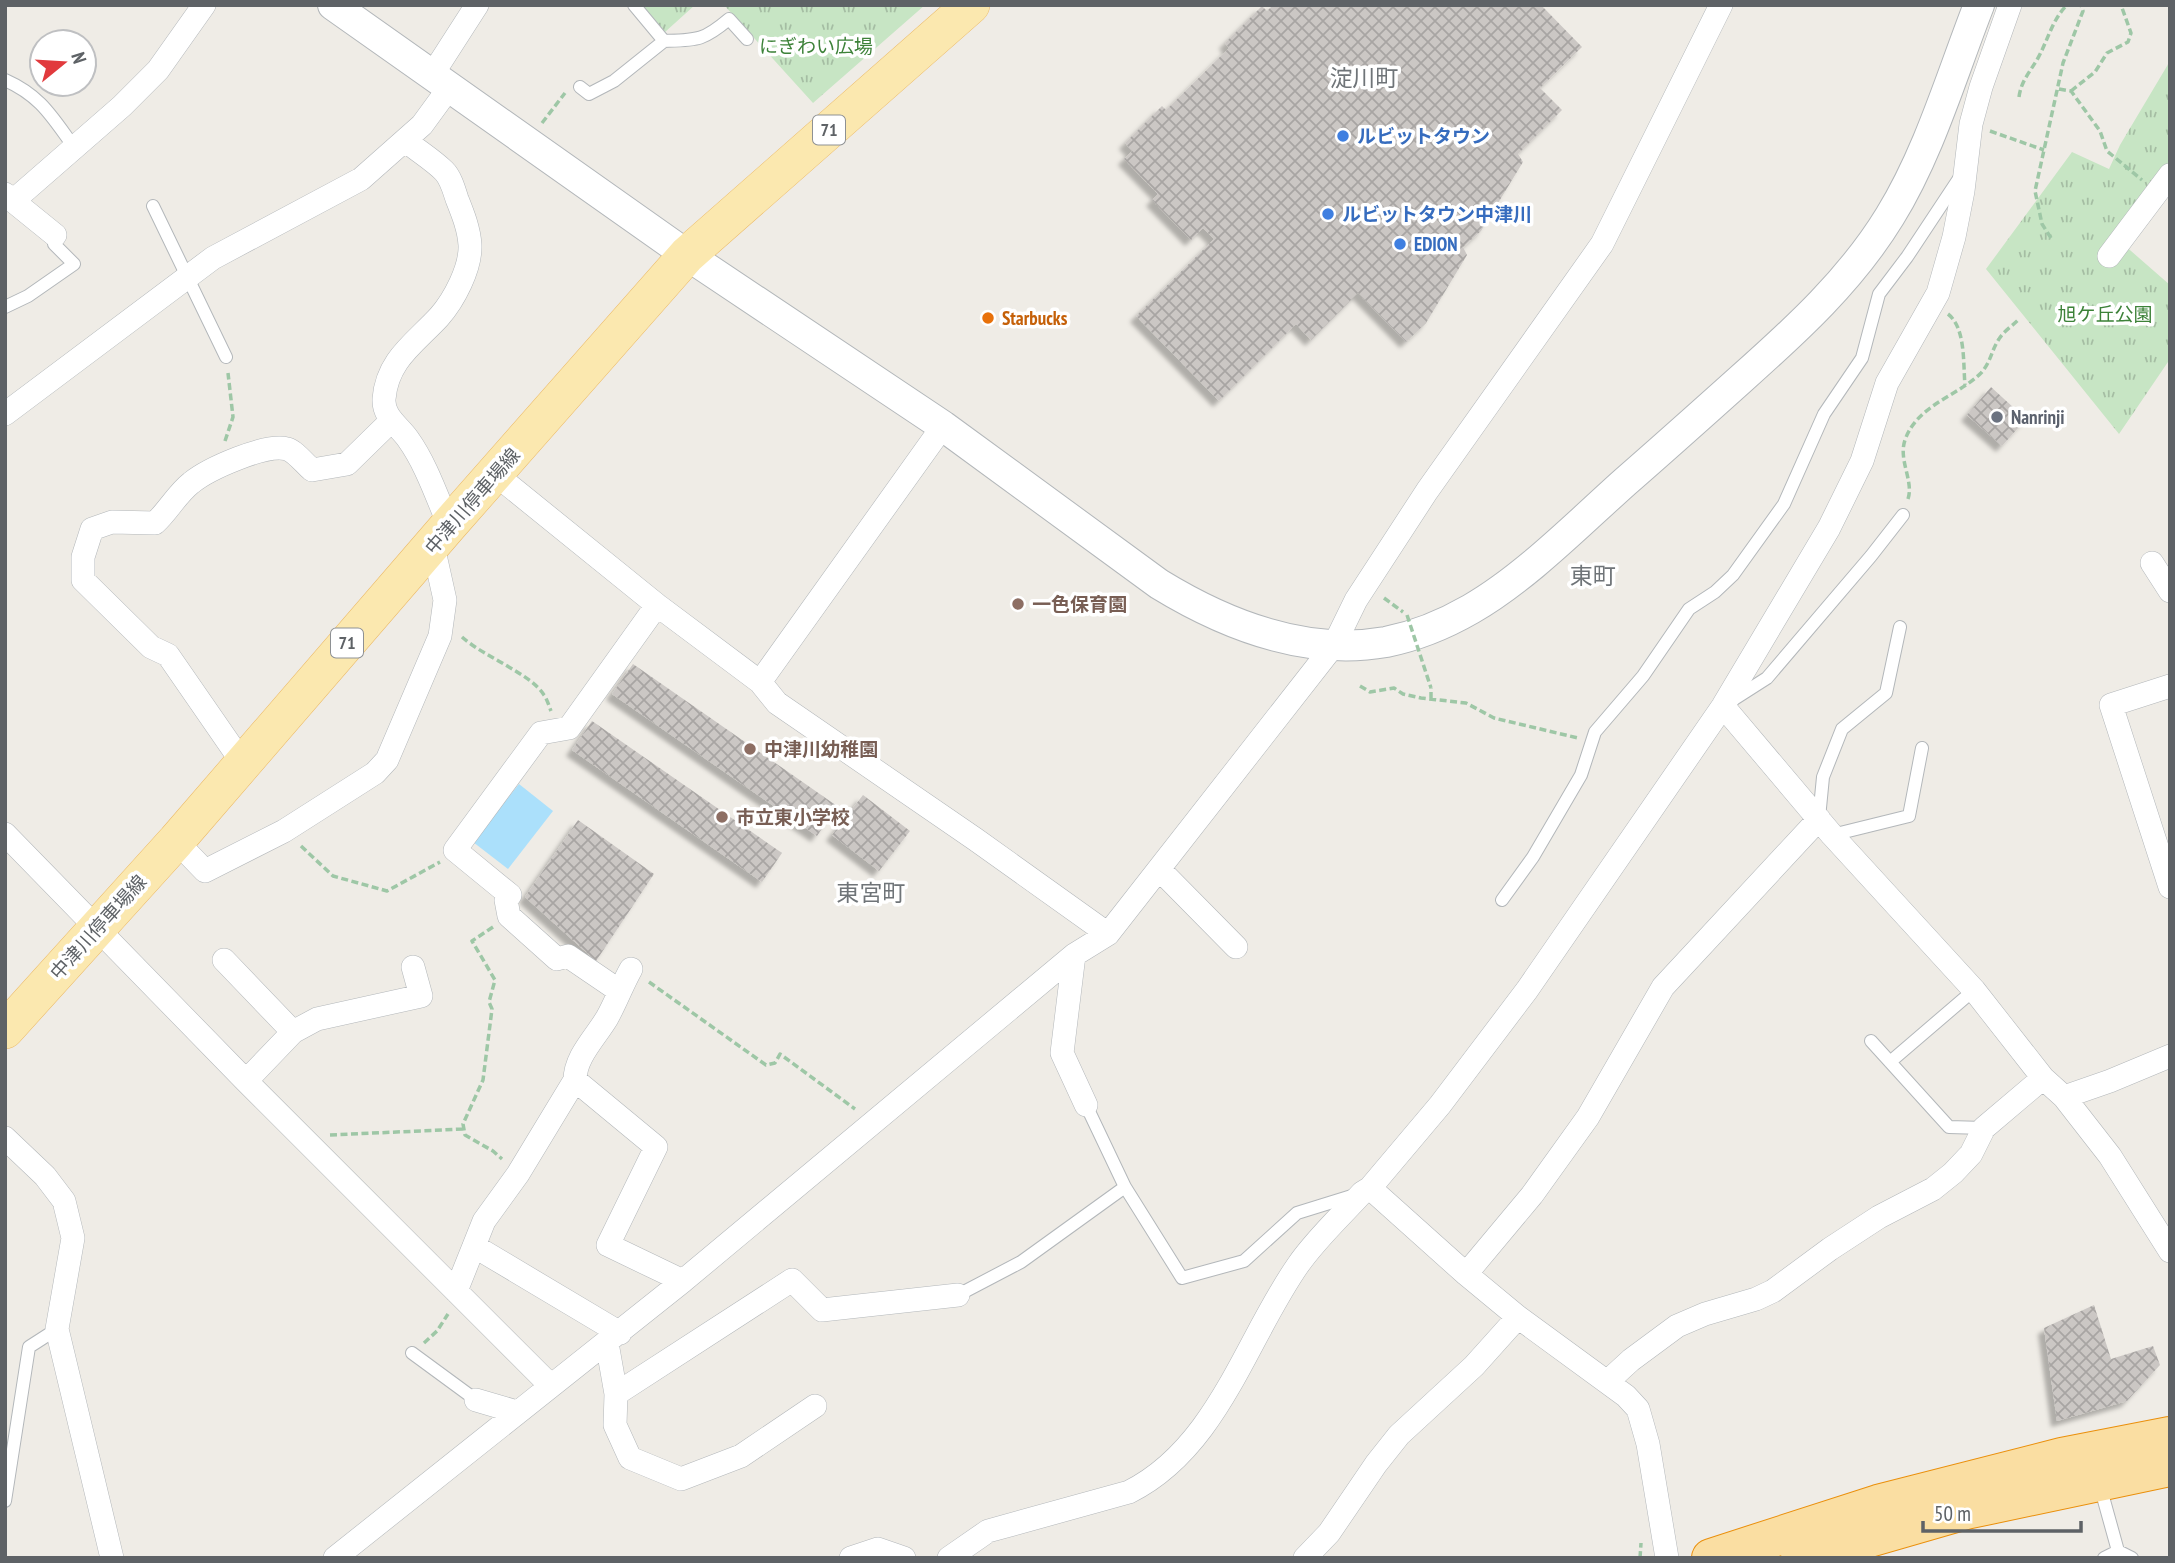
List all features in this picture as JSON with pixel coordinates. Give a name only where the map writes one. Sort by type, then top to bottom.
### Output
[{"type":"highway","points":[[1711,1558],[1878,1504],[2062,1457],[2170,1436]]},
{"type":"highway","points":[[1800,1558],[1863,1548],[1966,1510],[2170,1467]]},
{"type":"main road","name":"中津川停車場線","points":[[5,1030],[176,841],[242,762],[687,255],[971,5]]},
{"type":"street","points":[[55,235],[8,199],[74,148],[122,106],[158,70],[204,5]]},
{"type":"street","points":[[333,5],[687,255],[943,426],[1158,584],[1188,602],[1276,637],[1334,645],[1388,642],[1424,632],[1472,608],[1532,565],[1833,293],[1866,254],[1892,214],[1920,157],[1979,5]]},
{"type":"street","points":[[5,414],[213,258],[361,179],[406,141],[422,125],[477,5]]},
{"type":"street","points":[[335,1558],[683,1281],[1074,956],[1108,934],[1334,645],[1356,600],[1427,491],[1602,244],[1721,5]]},
{"type":"street","points":[[949,1558],[988,1531],[1129,1492],[1148,1483],[1180,1455],[1208,1421],[1300,1263],[1440,1105],[1527,990],[1723,706],[1829,528],[1862,461],[1887,383],[1938,293],[1954,237],[1971,124],[2010,5]]},
{"type":"street","points":[[176,841],[205,871],[284,831],[375,774],[387,760],[440,636],[445,600],[441,536],[417,452],[391,421],[384,399],[389,376],[397,359],[441,315],[452,299],[466,269],[470,248],[467,226],[445,172],[406,141]]},
{"type":"street","points":[[2109,256],[2163,183]]},
{"type":"street","points":[[242,762],[168,655],[151,647],[83,579],[83,557],[92,529],[112,522],[155,523],[190,483],[215,469],[268,448],[289,449],[312,470],[347,464],[391,421]]},
{"type":"street","points":[[760,681],[943,426]]},
{"type":"street","points":[[495,474],[657,605],[760,681],[777,703],[1108,934]]},
{"type":"street","points":[[2152,563],[2170,591]]},
{"type":"street","points":[[618,990],[568,956],[557,959],[509,916],[506,900],[510,895],[455,850],[541,733],[569,728],[657,605]]},
{"type":"street","points":[[2170,686],[2110,705],[2170,887]]},
{"type":"street","points":[[1723,706],[1825,827],[1974,990],[2043,1078],[2064,1097],[2110,1156],[2170,1251]]},
{"type":"street","points":[[1466,1274],[1532,1195],[1588,1117],[1663,987],[1825,827]]},
{"type":"street","points":[[5,834],[300,1136],[551,1386]]},
{"type":"street","points":[[1159,869],[1236,947]]},
{"type":"street","points":[[1074,956],[1062,1053],[1086,1105]]},
{"type":"street","points":[[224,960],[293,1032]]},
{"type":"street","points":[[246,1081],[293,1032],[317,1019],[421,996],[413,967]]},
{"type":"street","points":[[458,1294],[484,1221],[518,1174],[575,1080],[575,1067],[608,1015],[618,990],[631,969]]},
{"type":"street","points":[[2064,1097],[2170,1056]]},
{"type":"street","points":[[1607,1382],[1676,1326],[1773,1291],[1869,1223],[1933,1189],[1971,1154],[1984,1128],[2043,1078]]},
{"type":"street","points":[[575,1080],[656,1147],[608,1245],[683,1281]]},
{"type":"street","points":[[5,1138],[45,1176],[64,1201],[73,1238],[57,1329],[112,1558]]},
{"type":"street","points":[[1366,1191],[1518,1317],[1607,1382],[1639,1409],[1648,1444],[1667,1558]]},
{"type":"street","points":[[474,1245],[613,1338]]},
{"type":"street","points":[[616,1394],[792,1280],[822,1310],[958,1295]]},
{"type":"street","points":[[1305,1558],[1329,1533],[1399,1435],[1474,1366],[1518,1317]]},
{"type":"street","points":[[613,1338],[615,1425],[630,1458],[681,1479],[741,1456],[815,1406]]},
{"type":"street","points":[[476,1400],[517,1412]]},
{"type":"street","points":[[851,1558],[878,1549],[904,1558]]},
{"type":"lane","points":[[634,5],[664,41]]},
{"type":"lane","points":[[580,87],[589,94],[614,81],[664,41],[692,40],[710,35],[729,19],[747,39]]},
{"type":"lane","points":[[5,80],[31,93],[42,103],[74,148]]},
{"type":"lane","points":[[1502,900],[1533,857],[1581,775],[1595,732],[1643,676],[1689,609],[1715,592],[1733,575],[1784,504],[1824,414],[1862,358],[1879,294],[1907,257],[1966,167]]},
{"type":"lane","points":[[153,206],[226,357]]},
{"type":"lane","points":[[5,307],[28,296],[74,264],[54,244],[55,235]]},
{"type":"lane","points":[[1723,706],[1767,678],[1903,515]]},
{"type":"lane","points":[[1900,627],[1885,692],[1842,729],[1823,777],[1825,827],[1909,816],[1922,748]]},
{"type":"lane","points":[[1890,1062],[1974,990]]},
{"type":"lane","points":[[1871,1041],[1949,1127],[1984,1128]]},
{"type":"lane","points":[[1086,1105],[1125,1187],[1182,1278],[1244,1261],[1297,1213],[1366,1191]]},
{"type":"lane","points":[[958,1295],[1021,1262],[1125,1187]]},
{"type":"lane","points":[[5,1501],[29,1347],[57,1329]]},
{"type":"lane","points":[[412,1353],[476,1400]]},
{"type":"lane","points":[[2099,1483],[2118,1551],[2132,1558]]},
{"type":"lane","points":[[2104,1558],[2118,1551]]},
{"type":"path","points":[[2019,97],[2021,84],[2038,59],[2057,15],[2067,5]]},
{"type":"path","points":[[2051,238],[2042,224],[2035,191],[2063,63],[2083,11],[2081,5]]},
{"type":"path","points":[[2071,91],[2095,72],[2107,53],[2128,42],[2131,33],[2121,5]]},
{"type":"path","points":[[527,143],[571,85],[580,87]]},
{"type":"path","points":[[2059,89],[2071,91],[2100,131],[2107,151],[2163,183]]},
{"type":"path","points":[[1971,124],[2044,150]]},
{"type":"path","points":[[1933,302],[1955,319],[1962,343],[1965,385]]},
{"type":"path","points":[[1903,515],[1910,492],[1904,464],[1905,441],[1918,420],[1946,396],[1980,374],[1991,361],[1998,340],[2018,320]]},
{"type":"path","points":[[215,469],[233,417],[226,357]]},
{"type":"path","points":[[1375,592],[1407,615],[1431,688],[1431,699]]},
{"type":"path","points":[[443,619],[475,649],[533,683],[544,695],[551,712],[569,728]]},
{"type":"path","points":[[1360,686],[1370,692],[1394,688],[1403,694],[1466,703],[1494,718],[1590,741]]},
{"type":"path","points":[[284,831],[333,876],[387,891],[434,866],[455,850]]},
{"type":"path","points":[[509,916],[472,942],[495,980],[489,1002],[492,1009],[483,1080],[463,1124],[465,1135],[493,1151],[518,1174]]},
{"type":"path","points":[[631,969],[766,1065],[775,1063],[780,1055],[874,1123]]},
{"type":"path","points":[[300,1136],[464,1129]]},
{"type":"path","points":[[412,1353],[437,1331],[458,1294]]},
{"type":"green space","points":[[642,5],[695,5],[665,32]]},
{"type":"green space","name":"にぎわい広場","points":[[724,5],[925,5],[813,103]]},
{"type":"green space","name":"旭ケ丘公園","points":[[2170,61],[2170,163],[2115,237],[2170,285],[2170,359],[2119,434],[1986,269],[2072,152],[2109,169],[2120,145]]},
{"type":"water","points":[[519,784],[553,811],[508,869],[473,842]]},
{"type":"building","name":"ルビットタウン中津川","points":[[1273,5],[1541,5],[1582,47],[1540,88],[1562,110],[1518,154],[1523,162],[1481,231],[1463,247],[1467,255],[1426,323],[1406,342],[1358,293],[1311,340],[1296,324],[1219,401],[1136,316],[1214,239],[1203,228],[1191,240],[1152,200],[1158,194],[1124,159],[1132,151],[1125,143],[1162,106],[1166,110],[1229,48],[1225,43],[1262,6],[1267,11]]},
{"type":"building","name":"Nanrinji","points":[[1991,387],[2026,419],[2002,446],[1967,415]]},
{"type":"building","points":[[633,664],[837,806],[817,836],[612,694]]},
{"type":"building","points":[[592,721],[782,853],[762,882],[572,750]]},
{"type":"building","points":[[863,795],[910,831],[879,871],[832,835]]},
{"type":"building","points":[[578,820],[654,874],[596,961],[525,897]]},
{"type":"building","points":[[2094,1305],[2111,1359],[2153,1346],[2160,1365],[2127,1401],[2057,1421],[2044,1328]]},
{"type":"place","name":"ルビットタウン","points":[[1343,136]]},
{"type":"place","name":"ルビットタウン中津川","points":[[1328,214]]},
{"type":"place","name":"EDION","points":[[1400,244]]},
{"type":"place","name":"Starbucks","points":[[988,318]]},
{"type":"place","name":"Nanrinji","points":[[1997,417]]},
{"type":"place","name":"一色保育園","points":[[1018,604]]},
{"type":"place","name":"中津川幼稚園","points":[[750,749]]},
{"type":"place","name":"市立東小学校","points":[[722,817]]},
{"type":"district","name":"淀川町","points":[[1364,78]]},
{"type":"district","name":"東町","points":[[1593,576]]},
{"type":"district","name":"東宮町","points":[[871,893]]}]
